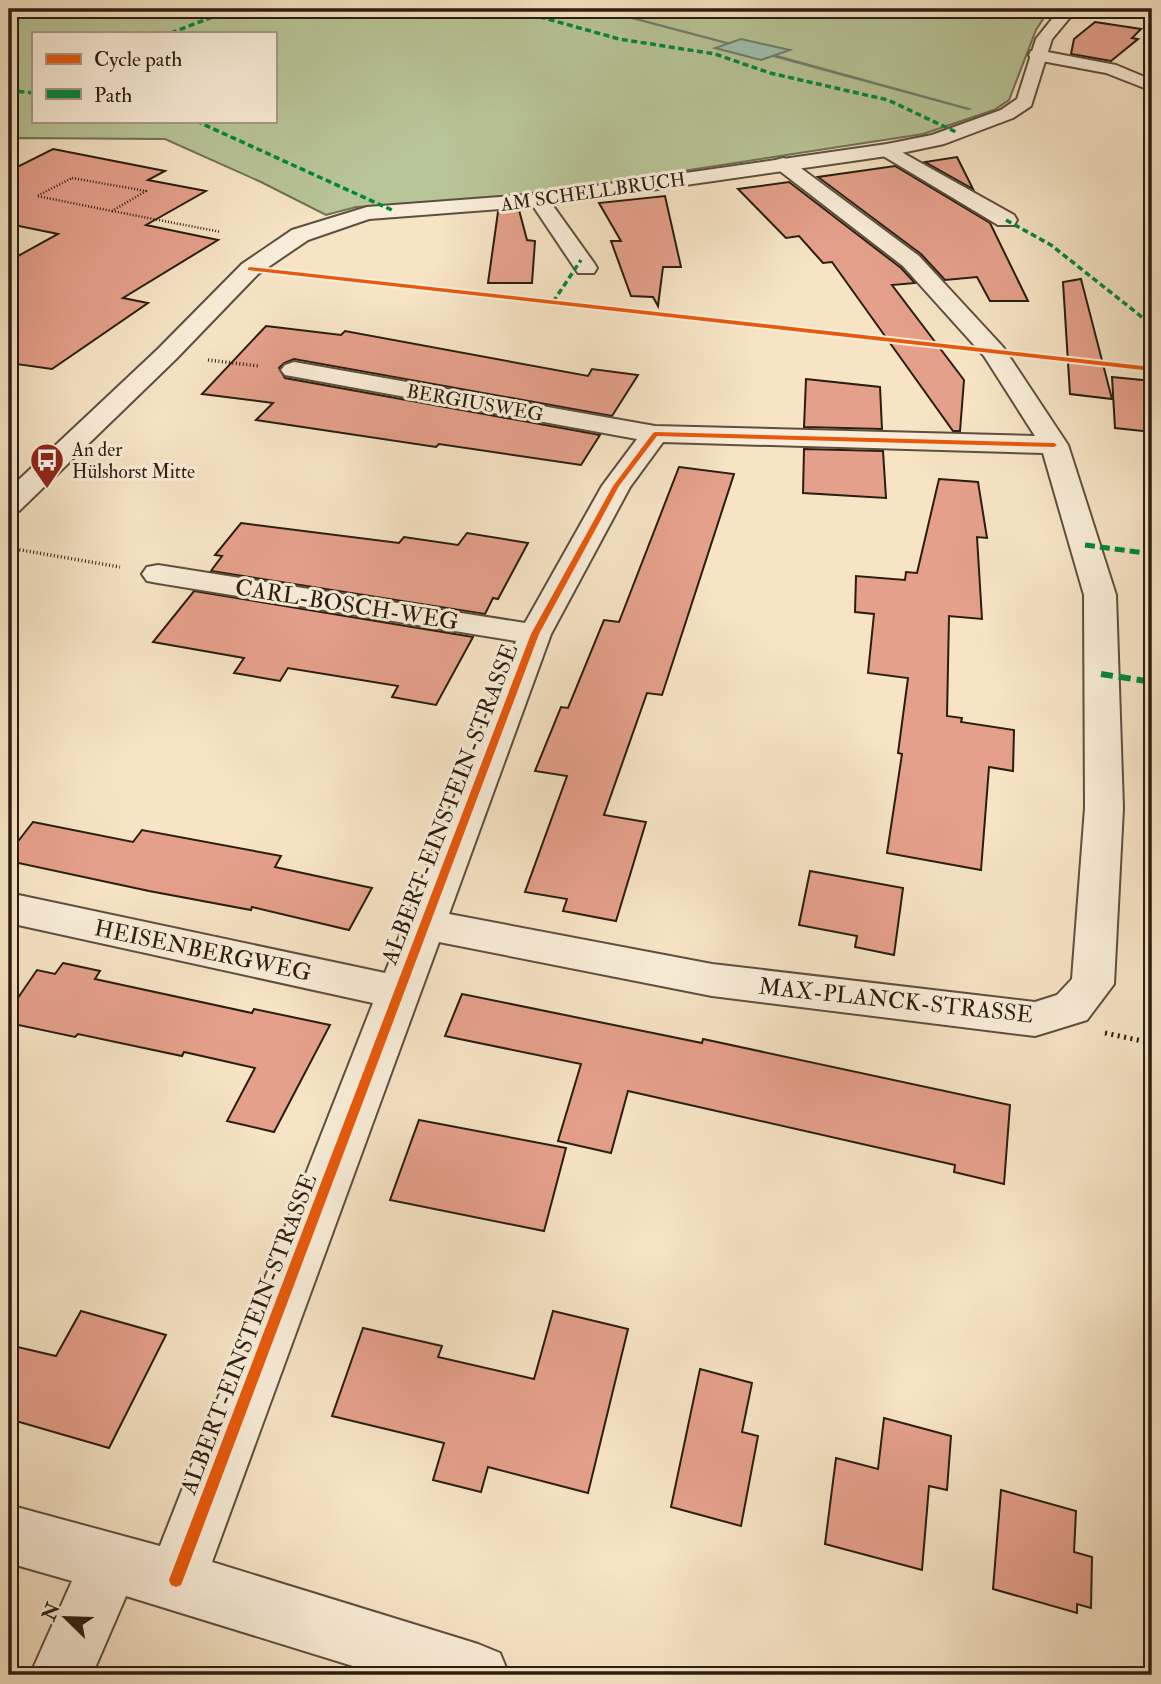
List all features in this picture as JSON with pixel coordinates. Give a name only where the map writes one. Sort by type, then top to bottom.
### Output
[{"type":"street","name":"AM SCHELLBRUCH","points":[[9,505],[167,354],[250,269],[300,235],[367,213],[539,200],[887,150],[937,140],[1007,114],[1026,102],[1037,55],[1057,17],[1069,9]]},
{"type":"street","points":[[1037,55],[1110,69],[1152,86]]},
{"type":"street","points":[[887,150],[1006,220]]},
{"type":"street","name":"MAX-PLANCK-STRASSE","points":[[424,924],[712,980],[1035,1019],[1072,1008],[1093,984],[1104,808],[1100,595],[1055,445],[994,352],[911,261],[783,164]]},
{"type":"street","points":[[539,200],[586,268]]},
{"type":"street","name":"BERGIUSWEG","points":[[294,370],[655,434]]},
{"type":"street","points":[[655,434],[1055,445]]},
{"type":"street","name":"ALBERT-EINSTEIN-STRASSE","points":[[176,1580],[535,634],[616,486],[655,434]]},
{"type":"street","name":"CARL-BOSCH-WEG","points":[[158,574],[535,634]]},
{"type":"street","name":"HEISENBERGWEG","points":[[9,908],[398,992]]},
{"type":"street","points":[[9,1534],[176,1580],[478,1675]]},
{"type":"street","points":[[61,1675],[111,1562]]},
{"type":"path","points":[[112,211],[146,191],[72,178],[37,196],[74,203],[112,211],[220,232]]},
{"type":"path","points":[[167,354],[294,370]]},
{"type":"path","points":[[9,548],[158,574]]},
{"type":"shaded area","points":[[9,9],[1056,9],[1045,16],[1036,30],[1009,100],[994,110],[923,134],[481,200],[356,207],[326,215],[165,139],[18,138],[9,142]]},
{"type":"shaded area","points":[[741,39],[790,50],[761,60],[715,48]]},
{"type":"building","points":[[1095,22],[1141,29],[1132,38],[1138,39],[1111,61],[1071,54],[1074,39]]},
{"type":"building","points":[[53,149],[165,171],[148,180],[206,191],[146,225],[218,240],[123,298],[148,303],[52,369],[9,363],[9,261],[58,234],[9,224],[9,171]]},
{"type":"building","points":[[957,157],[973,189],[925,162]]},
{"type":"building","points":[[895,166],[990,223],[1028,301],[990,301],[977,277],[945,280],[921,254],[818,177]]},
{"type":"building","points":[[789,182],[901,268],[915,283],[892,285],[964,380],[960,431],[953,431],[832,262],[823,263],[799,236],[786,238],[738,189]]},
{"type":"building","points":[[665,196],[681,267],[663,267],[658,306],[653,297],[631,296],[611,241],[621,241],[599,203]]},
{"type":"building","points":[[519,210],[527,240],[535,241],[532,283],[488,283],[498,212]]},
{"type":"building","points":[[1081,279],[1112,399],[1070,394],[1063,282]]},
{"type":"building","points":[[266,326],[341,335],[345,331],[588,376],[592,369],[638,375],[612,416],[294,359],[279,368],[285,378],[600,435],[581,465],[439,444],[436,447],[256,420],[273,403],[202,394]]},
{"type":"building","points":[[1112,377],[1152,381],[1152,432],[1115,428]]},
{"type":"building","points":[[806,379],[880,387],[882,429],[804,427]]},
{"type":"building","points":[[804,449],[883,451],[886,498],[803,493]]},
{"type":"building","points":[[679,467],[734,474],[662,695],[647,693],[604,815],[646,822],[616,921],[563,911],[567,899],[525,892],[567,776],[535,771],[561,707],[568,708],[604,620],[619,622]]},
{"type":"building","points":[[939,479],[978,482],[987,538],[977,537],[982,619],[949,616],[947,716],[962,718],[961,722],[1014,730],[1013,771],[989,767],[981,870],[887,853],[902,754],[898,753],[908,678],[868,673],[874,614],[855,612],[856,576],[905,580],[906,572],[917,573]]},
{"type":"building","points":[[241,523],[399,543],[404,537],[458,545],[467,533],[528,543],[498,599],[493,598],[485,614],[211,571],[222,556],[215,555]]},
{"type":"building","points":[[194,591],[473,637],[436,705],[392,697],[398,686],[288,668],[280,681],[234,673],[244,658],[153,642]]},
{"type":"building","points":[[33,822],[133,842],[142,830],[281,856],[275,867],[372,888],[349,930],[252,907],[251,910],[149,891],[9,861],[9,853]]},
{"type":"building","points":[[810,871],[903,888],[894,955],[855,947],[857,936],[799,925]]},
{"type":"building","points":[[63,963],[100,971],[95,979],[252,1013],[254,1009],[330,1025],[274,1132],[227,1121],[255,1068],[184,1052],[182,1056],[78,1034],[75,1037],[9,1023],[9,1011],[37,970],[55,974]]},
{"type":"building","points":[[462,994],[702,1043],[703,1039],[1010,1105],[1004,1184],[954,1172],[955,1165],[628,1091],[611,1153],[558,1141],[581,1064],[445,1036]]},
{"type":"building","points":[[419,1120],[566,1148],[544,1231],[390,1200]]},
{"type":"building","points":[[81,1311],[166,1335],[109,1448],[9,1419],[9,1345],[56,1356]]},
{"type":"building","points":[[553,1311],[628,1329],[588,1493],[488,1467],[481,1492],[433,1480],[444,1443],[332,1416],[363,1328],[442,1346],[438,1357],[534,1379]]},
{"type":"building","points":[[700,1369],[752,1383],[742,1432],[758,1436],[741,1526],[671,1507]]},
{"type":"building","points":[[884,1418],[951,1436],[947,1490],[929,1486],[922,1570],[825,1544],[836,1458],[878,1469]]},
{"type":"building","points":[[1001,1490],[1076,1511],[1074,1552],[1092,1557],[1091,1608],[1077,1604],[1077,1613],[993,1589]]},
{"type":"waterway","points":[[597,9],[728,43]]},
{"type":"waterway","points":[[775,56],[970,109]]},
{"type":"marked path","points":[[174,32],[233,9]]},
{"type":"marked path","points":[[512,9],[619,39],[715,54],[770,73],[888,100],[958,133]]},
{"type":"marked path","points":[[9,90],[32,93]]},
{"type":"marked path","points":[[198,122],[394,211]]},
{"type":"marked path","points":[[1006,220],[1051,245],[1152,325]]},
{"type":"marked path","points":[[553,302],[581,260]]},
{"type":"marked path","points":[[1085,545],[1152,554]]},
{"type":"marked path","points":[[1101,674],[1152,682]]},
{"type":"cycle path","points":[[250,269],[1152,369]]},
{"type":"cycle path","points":[[176,1580],[535,634],[616,486],[655,434],[1054,445]]},
{"type":"place","name":"An der Hülshorst Mitte","points":[[47,490]]}]
